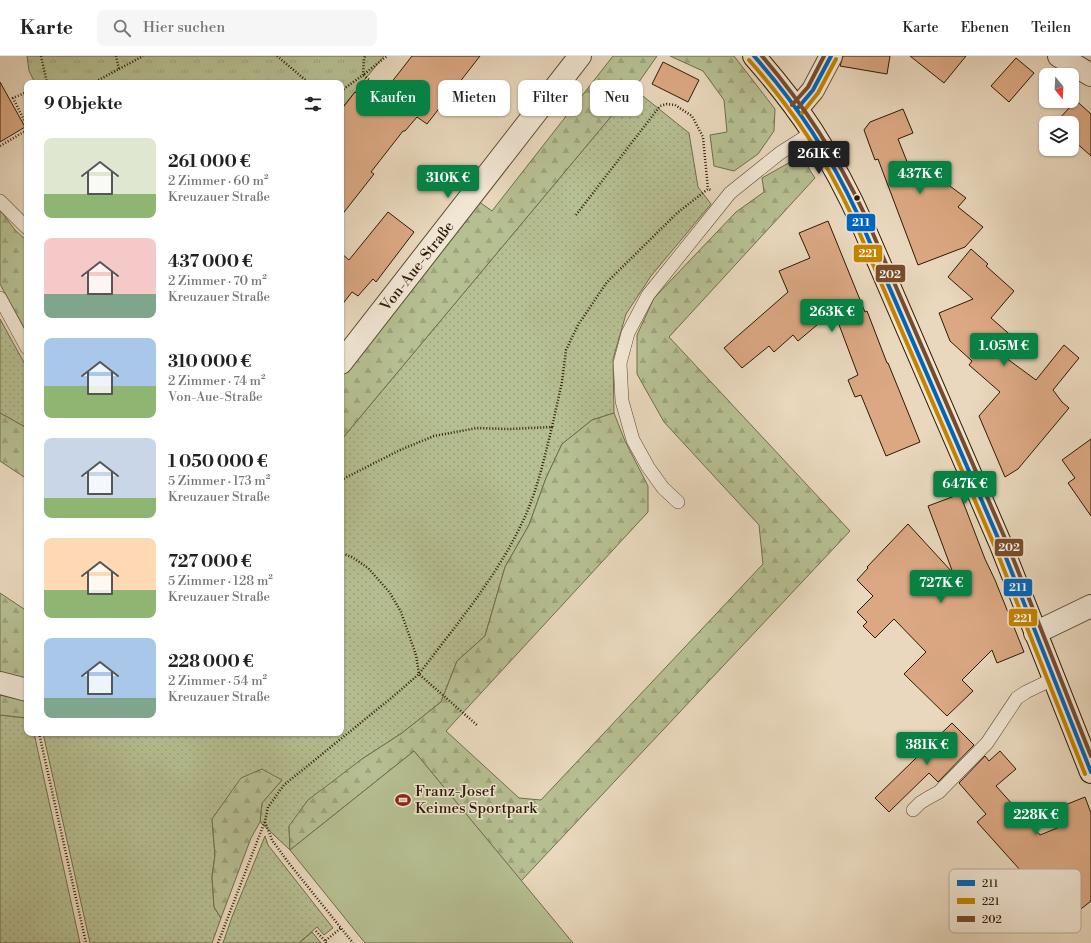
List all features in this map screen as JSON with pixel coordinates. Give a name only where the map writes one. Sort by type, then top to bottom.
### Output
[{"type":"main road","name":"Von-Aue-Straße","points":[[344,359],[580,56]]},
{"type":"main road","points":[[754,56],[798,109],[813,132],[840,178],[864,228],[1001,546],[1034,633],[1091,772]]},
{"type":"main road","points":[[798,109],[813,90],[831,56]]},
{"type":"main road","points":[[1059,56],[1091,75]]},
{"type":"main road","points":[[1034,633],[1091,606]]},
{"type":"main road","points":[[0,683],[24,689]]},
{"type":"lane","points":[[678,502],[662,488],[633,440],[622,401],[620,363],[628,333],[648,295],[730,193],[780,153],[813,132]]},
{"type":"lane","points":[[0,201],[24,225]]},
{"type":"lane","points":[[0,298],[24,342]]},
{"type":"lane","points":[[913,810],[924,800],[939,792],[987,743],[1017,698],[1053,679]]},
{"type":"path","points":[[40,56],[46,80]]},
{"type":"path","points":[[116,56],[119,69]]},
{"type":"path","points":[[99,80],[144,56]]},
{"type":"path","points":[[277,56],[305,80]]},
{"type":"path","points":[[363,75],[365,56]]},
{"type":"path","points":[[344,89],[387,56]]},
{"type":"path","points":[[363,75],[370,80]]},
{"type":"path","points":[[24,93],[13,98],[24,120]]},
{"type":"path","points":[[576,216],[660,106],[666,104],[674,105],[692,116],[703,137],[708,189]]},
{"type":"path","points":[[0,146],[24,132]]},
{"type":"path","points":[[218,943],[265,821],[268,807],[284,785],[419,674],[499,566],[523,522],[540,477],[562,382],[566,350],[578,325],[607,282],[677,213],[708,189],[730,193]]},
{"type":"path","points":[[344,478],[400,450],[434,436],[477,428],[552,427]]},
{"type":"path","points":[[344,554],[352,557],[368,568],[390,593],[401,612],[416,655],[419,674],[478,726]]},
{"type":"path","points":[[41,736],[86,943]]},
{"type":"path","points":[[265,821],[272,840],[353,943]]},
{"type":"path","points":[[316,931],[326,942],[341,928]]},
{"type":"green space","points":[[27,56],[384,56],[365,80],[356,80],[356,91],[344,105],[344,80],[34,80],[29,71]]},
{"type":"green space","points":[[613,56],[657,56],[640,80],[594,80]]},
{"type":"green space","points":[[670,56],[734,56],[775,109],[774,131],[758,154],[734,171],[714,166],[710,135],[727,132],[724,100],[703,71]]},
{"type":"green space","points":[[590,85],[590,116],[611,116],[344,436],[344,370],[478,201],[492,211],[566,116],[582,116],[582,96]]},
{"type":"green space","points":[[643,96],[689,133],[698,187],[711,204],[651,276],[626,314],[613,359],[614,413],[592,420],[562,444],[546,478],[529,525],[505,567],[485,636],[457,661],[441,702],[402,733],[362,759],[289,826],[290,850],[260,822],[262,803],[282,780],[212,819],[215,855],[212,877],[214,907],[221,918],[212,943],[90,943],[44,736],[344,736],[344,436],[611,116],[643,116]]},
{"type":"green space","points":[[801,156],[815,178],[669,337],[850,531],[521,881],[414,751],[290,850],[289,826],[308,800],[362,759],[402,733],[441,702],[457,661],[485,636],[505,567],[529,525],[546,478],[562,444],[592,420],[614,413],[625,441],[648,486],[648,512],[446,731],[519,798],[541,800],[763,564],[759,525],[664,422],[637,374],[637,335],[654,298],[736,212],[764,192],[762,178]]},
{"type":"green space","points":[[0,210],[15,230],[24,238],[24,328],[0,284]]},
{"type":"green space","points":[[0,319],[24,363],[24,426],[0,413]]},
{"type":"green space","points":[[0,413],[24,426],[24,477],[0,461]]},
{"type":"green space","points":[[0,593],[24,609],[24,718],[0,715]]},
{"type":"green space","points":[[0,715],[24,718],[24,736],[35,736],[80,943],[0,943]]},
{"type":"green space","name":"Franz-Josef Keimes Sportpark","points":[[414,751],[573,943],[365,943],[290,850]]},
{"type":"green space","points":[[262,769],[282,780],[262,803],[260,822],[251,838],[221,918],[214,907],[212,877],[215,855],[212,819],[241,778]]},
{"type":"green space","points":[[265,836],[268,845],[333,928],[324,935],[317,927],[299,943],[223,943]]},
{"type":"green space","points":[[312,932],[321,943],[299,943]]},
{"type":"building","points":[[412,56],[480,56],[461,80],[438,80],[438,110],[427,124],[417,117],[405,131],[403,131],[371,172],[374,174],[344,212],[344,106],[355,92],[356,116],[430,116],[430,80],[393,80]]},
{"type":"building","points":[[843,56],[890,56],[887,74],[840,66]]},
{"type":"building","points":[[910,56],[966,56],[944,83]]},
{"type":"building","points":[[1016,58],[1034,73],[1009,102],[991,86]]},
{"type":"building","points":[[663,62],[699,80],[688,102],[652,84]]},
{"type":"building","points":[[0,82],[24,128],[0,142]]},
{"type":"building","points":[[1079,103],[1091,114],[1091,156],[1079,145],[1079,116],[1062,116],[1069,108],[1079,108]]},
{"type":"building","points":[[903,109],[913,133],[898,139],[910,169],[913,168],[921,190],[931,172],[966,198],[958,207],[983,227],[965,247],[918,265],[878,159],[875,160],[864,130],[870,122]]},
{"type":"building","points":[[388,212],[414,232],[376,282],[373,279],[358,296],[352,292],[344,302],[344,256],[349,260]]},
{"type":"building","points":[[828,221],[865,312],[867,311],[920,442],[886,456],[861,395],[855,397],[848,380],[858,375],[838,322],[834,324],[830,314],[798,341],[793,335],[774,352],[769,346],[742,368],[724,348],[788,292],[779,271],[810,258],[799,233]]},
{"type":"building","points":[[971,249],[988,264],[986,266],[1014,291],[991,318],[1015,339],[1002,355],[1036,380],[1064,345],[1079,358],[1053,390],[1062,402],[1069,408],[1018,469],[1005,477],[979,416],[1000,392],[969,365],[972,361],[950,341],[939,313],[973,299],[948,277]]},
{"type":"building","points":[[1091,439],[1091,516],[1068,483],[1075,478],[1062,460]]},
{"type":"building","points":[[960,494],[985,559],[1024,652],[997,663],[992,650],[962,680],[973,691],[947,716],[904,674],[926,652],[894,619],[875,638],[863,626],[867,622],[857,612],[873,596],[857,580],[868,568],[867,567],[908,524],[953,573],[928,506]]},
{"type":"building","points":[[952,723],[974,745],[938,782],[929,773],[889,812],[875,798]]},
{"type":"building","points":[[1000,751],[1016,769],[996,786],[1040,835],[1067,824],[1060,807],[1085,797],[1091,813],[1091,901],[1081,909],[1081,869],[1019,869],[977,822],[986,814],[959,783],[985,756],[989,761]]},
{"type":"transit line","name":"211","points":[[754,56],[799,112],[836,172],[858,215],[1001,545],[1091,772]]},
{"type":"transit line","name":"202","points":[[762,56],[805,112],[831,151],[864,213],[1007,543],[1091,756]]},
{"type":"transit line","name":"202","points":[[792,105],[808,87],[824,56]]},
{"type":"transit line","name":"211","points":[[797,109],[813,90],[831,56]]},
{"type":"transit line","name":"221","points":[[802,113],[818,93],[836,59]]},
{"type":"transit line","name":"221","points":[[749,60],[780,97],[807,135],[831,175],[853,218],[995,547],[1085,774]]},
{"type":"place","name":"Franz-Josef Keimes Sportpark","points":[[403,800]]}]
